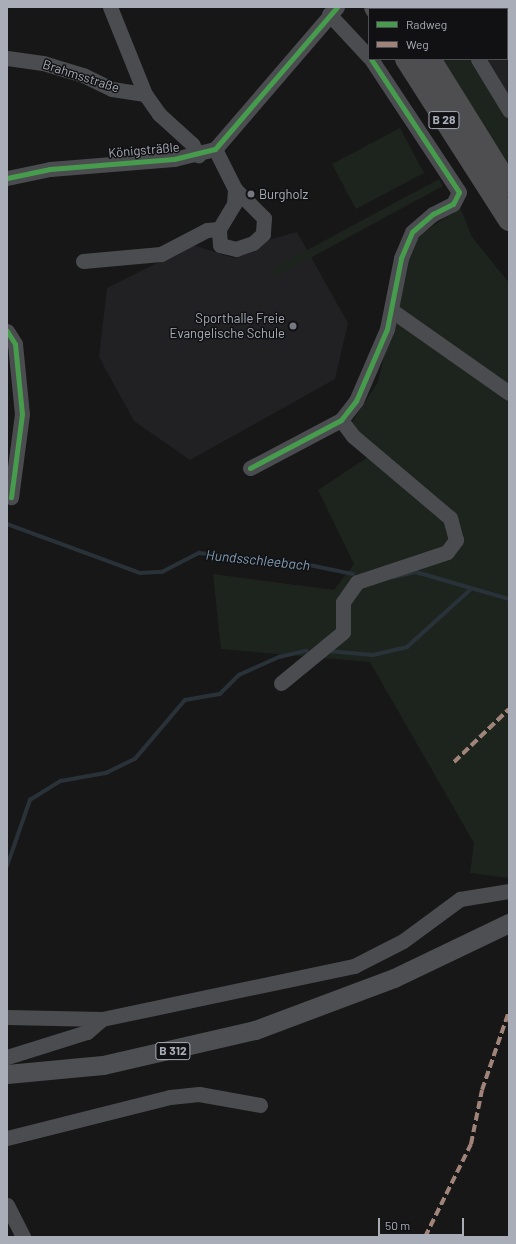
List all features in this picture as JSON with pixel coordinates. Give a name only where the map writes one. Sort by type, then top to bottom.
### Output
[{"type":"highway","name":"B 28","points":[[407,60],[509,220]]},
{"type":"highway","name":"B 28","points":[[431,60],[509,186]]},
{"type":"main road","name":"B 312","points":[[7,1074],[103,1065],[256,1030],[361,992],[481,937],[509,922]]},
{"type":"street","points":[[110,7],[145,94],[159,114],[192,144],[198,155]]},
{"type":"street","points":[[235,189],[234,204],[219,229],[220,245],[236,249],[253,244],[264,234],[264,218],[235,189],[215,149],[333,10],[368,55]]},
{"type":"street","name":"Brahmsstraße","points":[[7,58],[43,63],[84,75],[112,89],[145,94]]},
{"type":"street","points":[[250,468],[341,420],[356,401],[380,348],[391,310],[400,258],[412,232],[433,214],[453,204],[459,192],[371,60]]},
{"type":"street","points":[[479,60],[509,110]]},
{"type":"street","name":"Königsträßle","points":[[7,178],[50,169],[198,155],[215,149]]},
{"type":"street","points":[[83,261],[161,254],[207,230],[219,229]]},
{"type":"street","points":[[391,310],[509,392]]},
{"type":"street","points":[[7,331],[16,344],[22,414],[11,497]]},
{"type":"street","points":[[281,683],[343,632],[342,602],[357,582],[440,554],[453,547],[456,540],[450,518],[353,436],[341,420]]},
{"type":"street","points":[[7,1017],[102,1019],[354,966],[403,942],[460,899],[509,892]]},
{"type":"street","points":[[7,1057],[87,1032],[102,1019]]},
{"type":"street","points":[[7,1138],[177,1096],[199,1094],[260,1105]]},
{"type":"street","points":[[7,1205],[23,1237]]},
{"type":"shaded area","points":[[456,7],[509,7],[509,100],[485,60],[508,60],[508,8]]},
{"type":"shaded area","points":[[440,60],[475,60],[509,118],[509,164]]},
{"type":"shaded area","points":[[400,128],[424,173],[356,209],[332,164]]},
{"type":"shaded area","points":[[439,179],[443,186],[275,277],[272,269]]},
{"type":"shaded area","points":[[460,207],[472,237],[509,283],[509,878],[470,873],[474,843],[370,662],[221,649],[213,574],[334,590],[354,564],[318,490],[368,457],[352,422],[378,382],[408,252],[422,234]]},
{"type":"shaded area","points":[[297,232],[348,323],[335,379],[190,460],[134,421],[99,357],[107,288],[193,245],[234,258],[265,241]]},
{"type":"waterway","name":"Hundsschleebach","points":[[7,524],[140,573],[162,572],[199,553],[305,564],[353,574]]},
{"type":"waterway","name":"Hundsschleebach","points":[[394,577],[416,572],[509,599]]},
{"type":"waterway","points":[[328,651],[373,655],[407,647],[470,590]]},
{"type":"waterway","points":[[7,866],[30,800],[61,781],[106,773],[135,759],[185,700],[220,694],[239,675],[279,657],[306,651]]},
{"type":"marked path","points":[[454,762],[509,709]]},
{"type":"marked path","points":[[425,1237],[471,1144],[482,1090],[509,1011]]},
{"type":"cycle path","points":[[7,178],[50,169],[174,159],[215,149],[337,7]]},
{"type":"cycle path","points":[[250,468],[341,420],[356,401],[387,329],[401,258],[412,232],[433,214],[453,204],[459,192],[372,60]]},
{"type":"cycle path","points":[[7,331],[15,344],[22,414],[11,497]]},
{"type":"place","name":"Burgholz","points":[[251,194]]},
{"type":"place","name":"Sporthalle Freie Evangelische Schule","points":[[293,326]]}]
